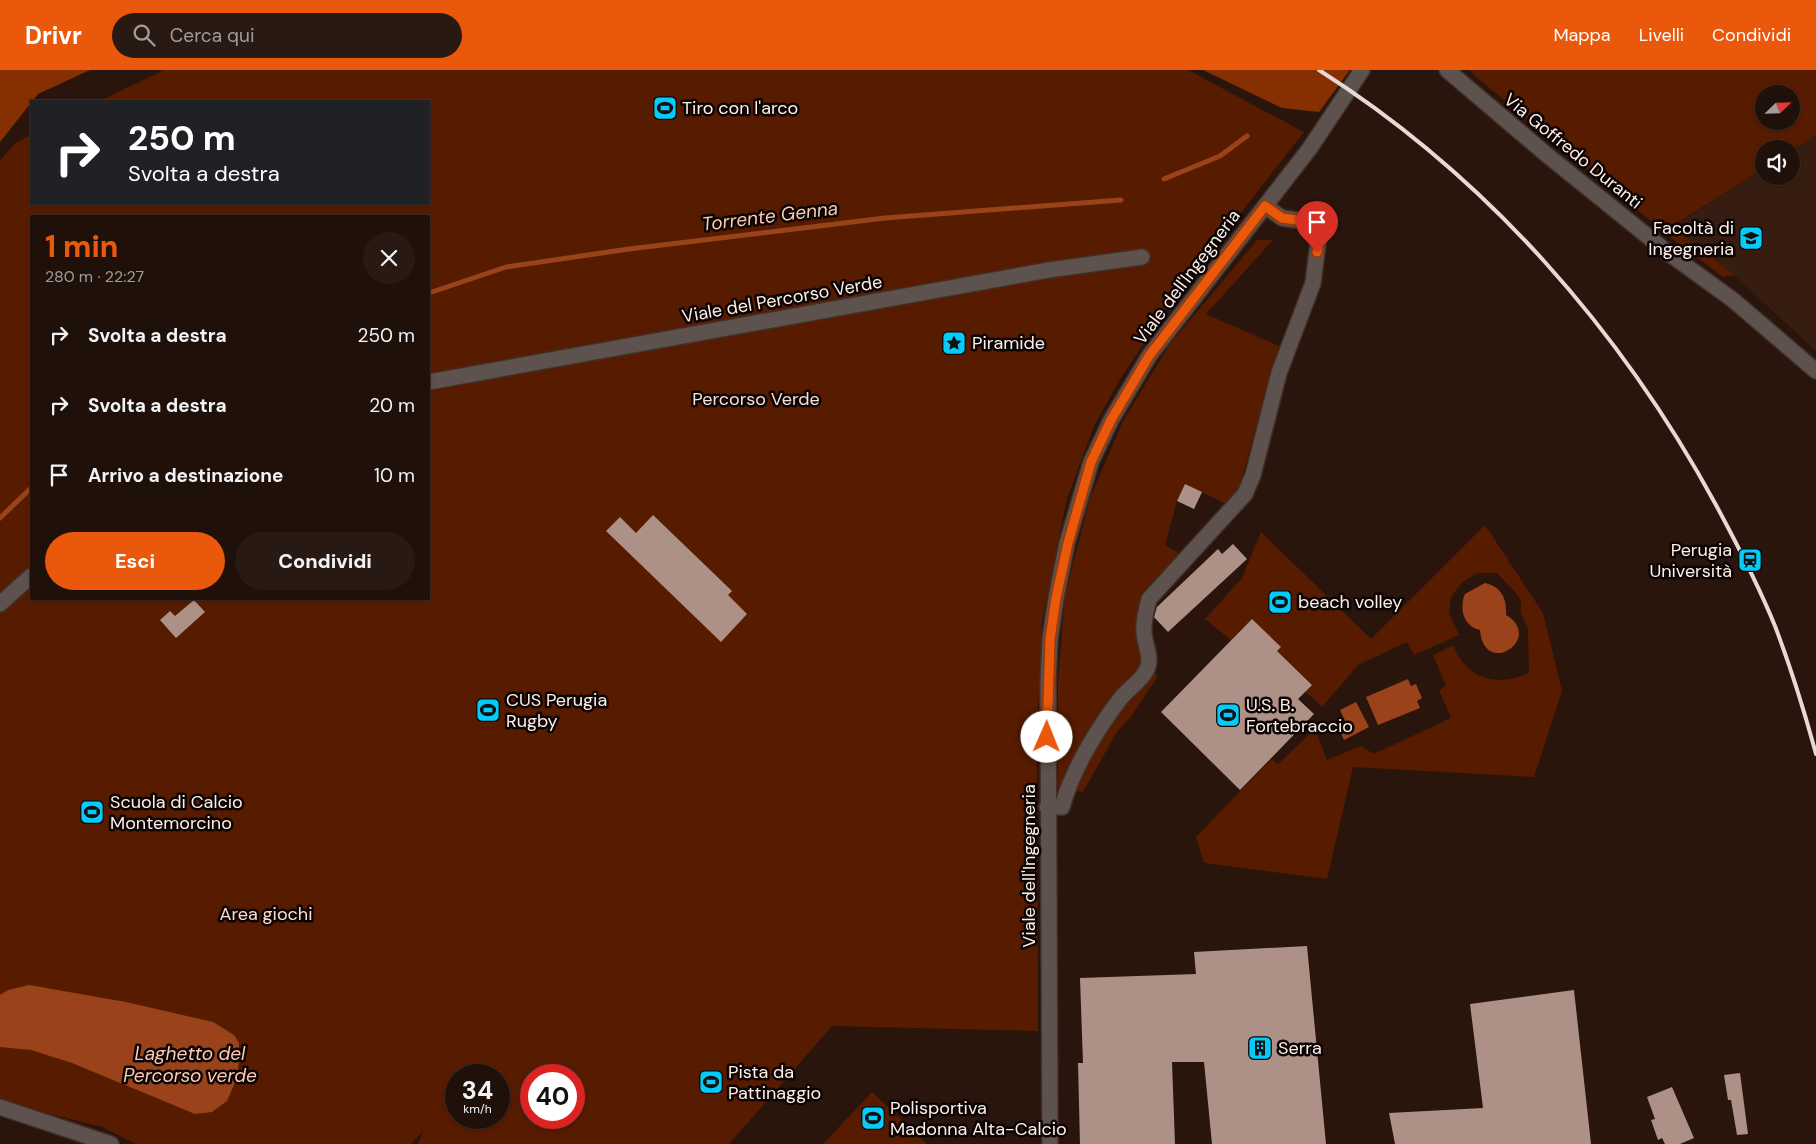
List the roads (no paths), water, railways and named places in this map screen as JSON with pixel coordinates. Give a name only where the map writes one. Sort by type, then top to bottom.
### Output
[{"type":"street","name":"Via Goffredo Duranti","points":[[1447,70],[1546,155],[1649,238],[1734,300],[1816,371]]},
{"type":"street","name":"Viale dell'Ingegneria","points":[[1050,1144],[1047,807],[1050,639],[1056,598],[1068,543],[1091,462],[1111,420],[1149,356],[1310,148],[1363,72]]},
{"type":"street","points":[[1047,807],[1062,807],[1074,773],[1094,739],[1120,699],[1146,670],[1149,659],[1144,634],[1145,614],[1149,599],[1244,494],[1253,475],[1279,373],[1313,283],[1320,236],[1311,222],[1282,218],[1265,206]]},
{"type":"street","name":"Viale del Percorso Verde","points":[[430,382],[1048,270],[1142,257]]},
{"type":"street","points":[[0,604],[30,577]]},
{"type":"street","points":[[0,1107],[111,1144]]},
{"type":"water","points":[[1485,583],[1496,587],[1502,594],[1506,604],[1506,615],[1516,624],[1519,634],[1516,643],[1509,650],[1500,653],[1491,652],[1484,644],[1480,630],[1470,625],[1464,616],[1462,605],[1465,594]]},
{"type":"water","points":[[1408,679],[1411,686],[1416,684],[1422,698],[1417,701],[1420,708],[1378,725],[1366,697]]},
{"type":"water","points":[[1356,702],[1369,727],[1344,740],[1340,731],[1348,727],[1340,710]]},
{"type":"water","name":"Laghetto del Percorso verde","points":[[29,985],[126,1002],[213,1022],[234,1035],[239,1043],[237,1078],[227,1101],[212,1112],[195,1114],[72,1063],[31,1050],[0,1047],[0,995],[8,990]]},
{"type":"waterway","name":"Torrente Genna","points":[[1164,179],[1220,156],[1247,136]]},
{"type":"waterway","name":"Torrente Genna","points":[[430,293],[506,267],[629,249],[885,218],[1121,200]]},
{"type":"waterway","name":"Torrente Genna","points":[[0,518],[30,489]]},
{"type":"railway","points":[[1319,70],[1380,112],[1439,158],[1493,209],[1545,262],[1593,319],[1638,378],[1679,440],[1716,505],[1754,580],[1775,626],[1802,705],[1816,754]]},
{"type":"place","name":"Tiro con l'arco","points":[[665,108]]},
{"type":"place","name":"Facoltà di Ingegneria","points":[[1751,238]]},
{"type":"place","name":"Piramide","points":[[954,343]]},
{"type":"place","name":"Perugia Università","points":[[1750,560]]},
{"type":"place","name":"beach volley","points":[[1280,602]]},
{"type":"place","name":"CUS Perugia Rugby","points":[[488,710]]},
{"type":"place","name":"U.S. B. Fortebraccio","points":[[1228,715]]},
{"type":"place","name":"Scuola di Calcio Montemorcino","points":[[92,812]]},
{"type":"place","name":"Serra","points":[[1260,1048]]},
{"type":"place","name":"Pista da Pattinaggio","points":[[711,1082]]},
{"type":"place","name":"Polisportiva Madonna Alta-Calcio","points":[[873,1118]]},
{"type":"park label","name":"Percorso Verde","points":[[756,399]]},
{"type":"park label","name":"Area giochi","points":[[266,914]]}]
